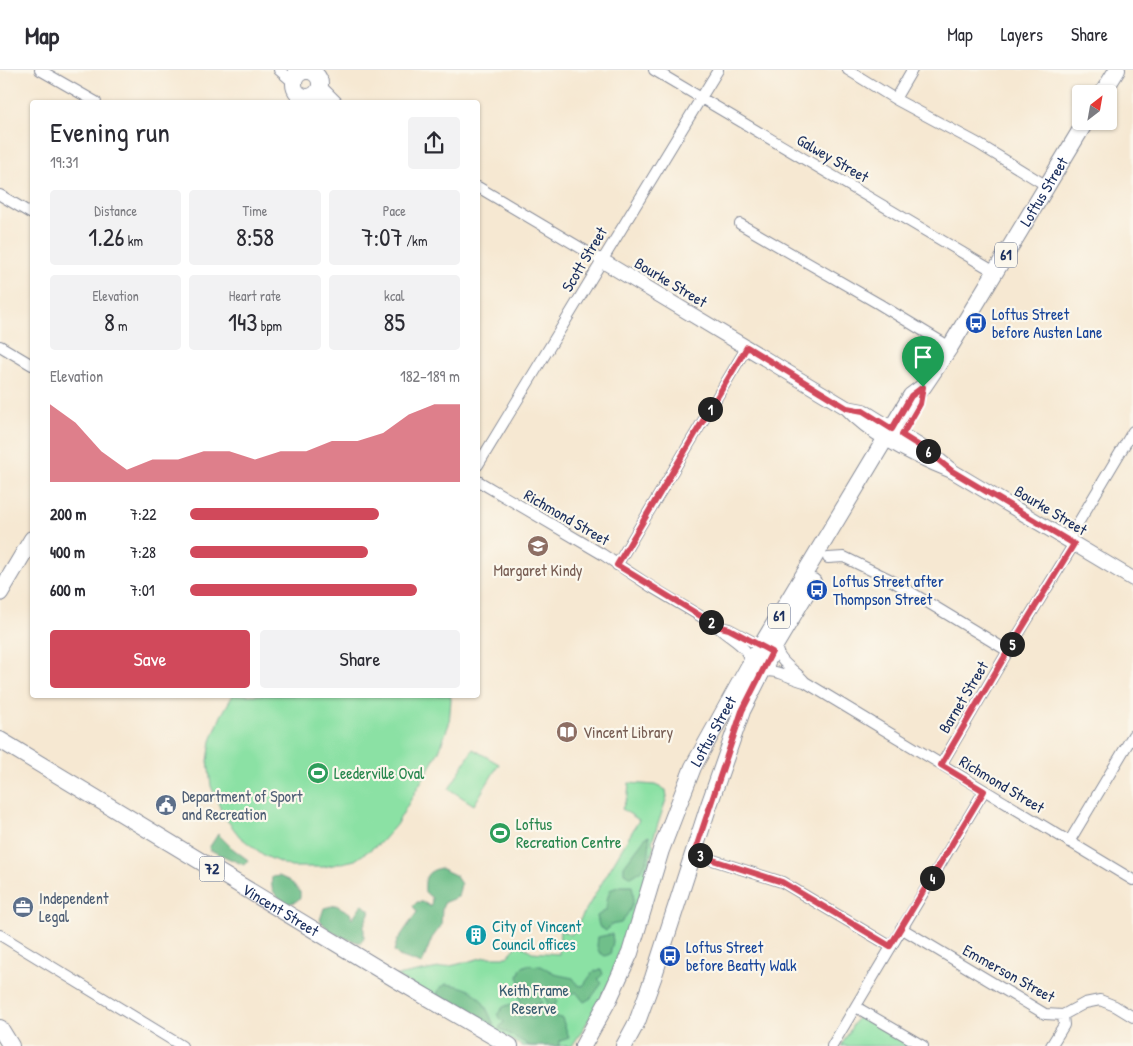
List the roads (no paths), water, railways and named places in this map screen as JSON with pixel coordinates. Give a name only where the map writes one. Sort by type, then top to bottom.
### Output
[{"type":"main road","points":[[1108,85],[1117,70]]},
{"type":"main road","name":"Loftus Street","points":[[770,647],[894,436],[920,404],[923,387],[950,347],[1081,130]]},
{"type":"main road","name":"Loftus Street","points":[[583,1046],[609,999],[630,953],[661,850],[690,772],[828,558],[894,436]]},
{"type":"main road","points":[[0,593],[30,542]]},
{"type":"main road","name":"Loftus Street","points":[[624,1046],[644,1004],[755,669]]},
{"type":"main road","name":"Vincent Street","points":[[0,740],[397,980],[510,1046]]},
{"type":"main road","name":"Vincent Street","points":[[0,751],[488,1046]]},
{"type":"main road","points":[[0,1028],[11,1046]]},
{"type":"street","points":[[40,70],[92,100]]},
{"type":"street","points":[[279,70],[333,100]]},
{"type":"street","name":"Galwey Street","points":[[654,70],[995,272]]},
{"type":"street","name":"Scott Street","points":[[480,462],[718,70]]},
{"type":"street","points":[[848,70],[895,99],[977,143],[1047,186]]},
{"type":"street","points":[[895,99],[912,70]]},
{"type":"street","name":"Bourke Street","points":[[480,187],[847,408],[858,420],[926,450],[952,471],[1133,579]]},
{"type":"street","points":[[0,194],[30,213]]},
{"type":"street","points":[[740,224],[950,347]]},
{"type":"street","points":[[0,346],[30,364]]},
{"type":"street","points":[[617,565],[747,347]]},
{"type":"street","name":"Barnet Street","points":[[941,765],[1071,542],[1133,431]]},
{"type":"street","name":"Richmond Street","points":[[480,482],[602,554],[717,626],[747,651],[755,669],[781,673],[793,680],[805,682]]},
{"type":"street","points":[[828,558],[844,557],[889,579],[1008,651]]},
{"type":"street","name":"Richmond Street","points":[[717,626],[729,629],[777,651],[782,661],[805,682],[1133,880]]},
{"type":"street","points":[[1069,842],[1133,735]]},
{"type":"street","points":[[832,1046],[984,791]]},
{"type":"street","points":[[694,854],[782,882],[890,946]]},
{"type":"street","name":"Emmerson Street","points":[[901,928],[1045,1014],[1063,1015],[1085,1003],[1100,1000],[1115,1006],[1133,1017]]},
{"type":"street","points":[[0,935],[182,1046]]},
{"type":"street","points":[[856,1007],[923,1046]]},
{"type":"street","points":[[1051,1046],[1064,1025],[1063,1015]]},
{"type":"place","name":"Loftus Street before Austen Lane","points":[[976,323]]},
{"type":"place","name":"Margaret Kindy","points":[[538,546]]},
{"type":"place","name":"Loftus Street after Thompson Street","points":[[817,590]]},
{"type":"place","name":"Vincent Library","points":[[567,732]]},
{"type":"place","name":"Leederville Oval","points":[[318,773]]},
{"type":"place","name":"Department of Sport and Recreation","points":[[166,805]]},
{"type":"place","name":"Loftus Recreation Centre","points":[[500,833]]},
{"type":"place","name":"Independent Legal","points":[[23,907]]},
{"type":"place","name":"City of Vincent Council offices","points":[[476,935]]},
{"type":"place","name":"Loftus Street before Beatty Walk","points":[[670,956]]},
{"type":"park label","name":"Keith Frame Reserve","points":[[534,999]]}]
